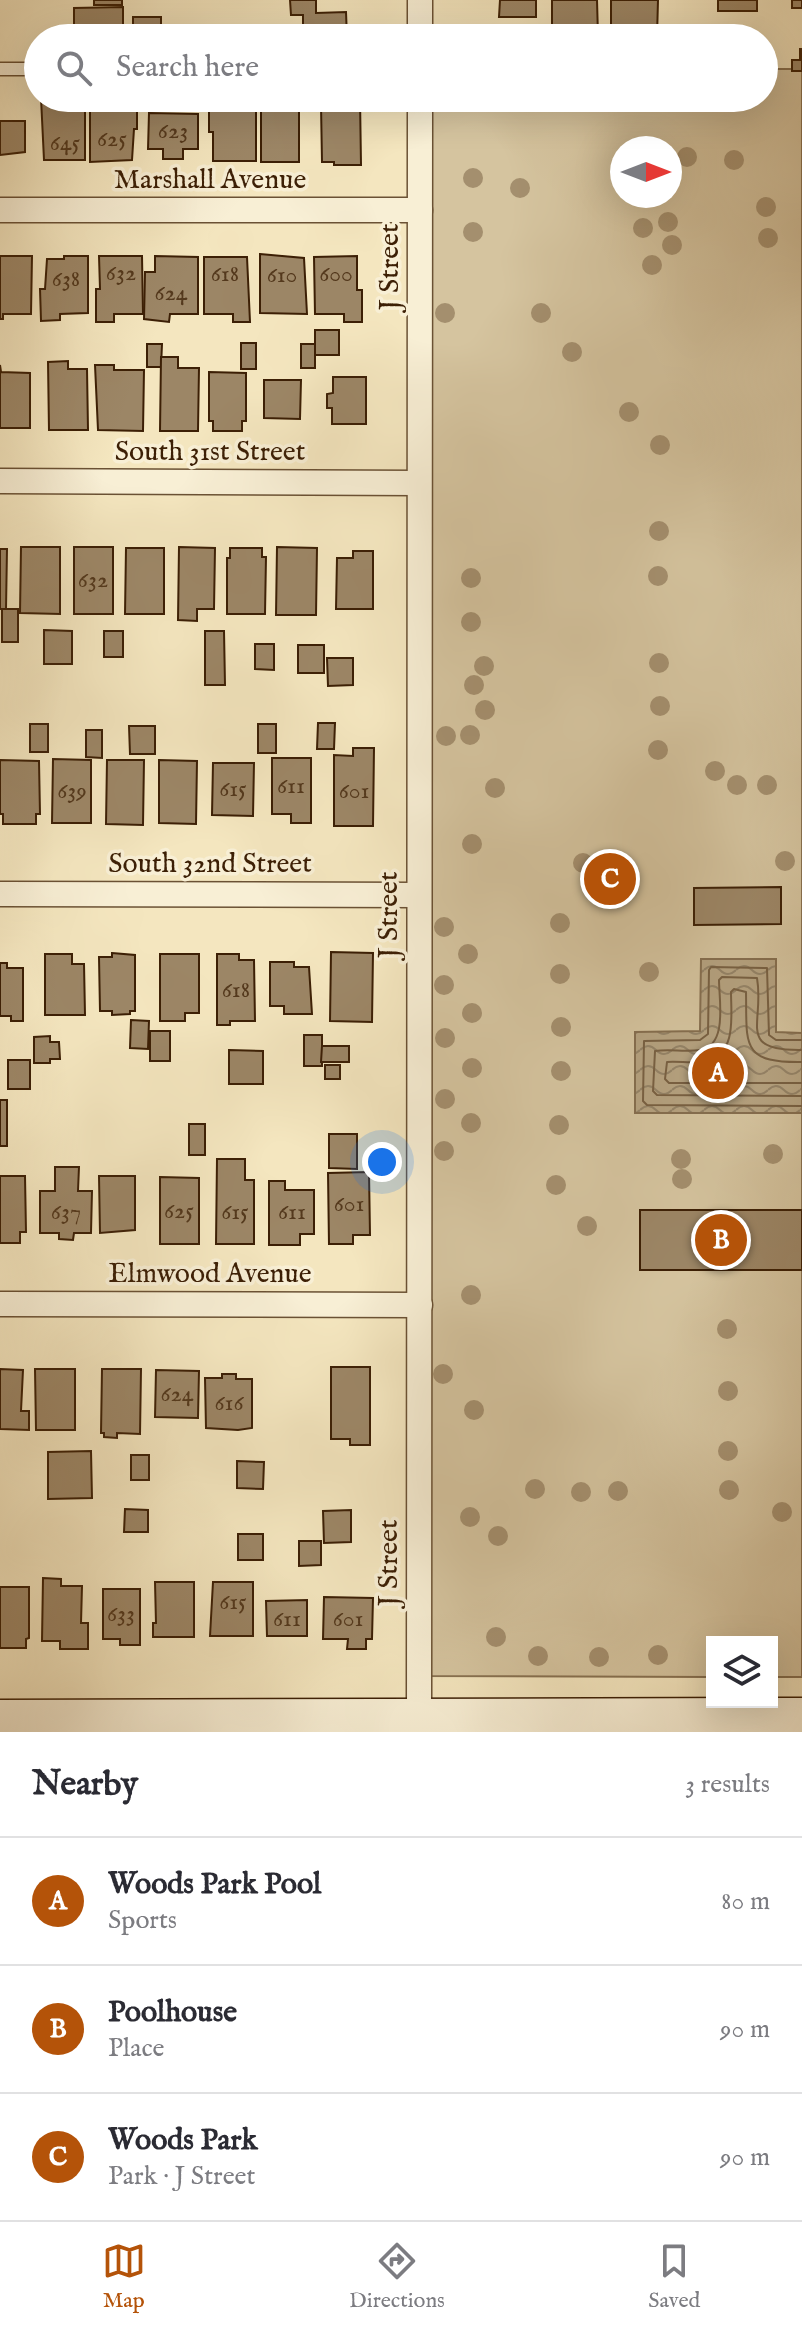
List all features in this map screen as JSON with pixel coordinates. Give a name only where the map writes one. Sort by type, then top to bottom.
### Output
[{"type":"main road","points":[[0,1717],[419,1725],[802,1715]]},
{"type":"street","points":[[420,0],[420,24]]},
{"type":"street","name":"J Street","points":[[419,1725],[420,112]]},
{"type":"street","name":"Marshall Avenue","points":[[0,210],[420,210]]},
{"type":"street","name":"South 31st Street","points":[[0,481],[419,483]]},
{"type":"street","name":"South 32nd Street","points":[[0,894],[419,895]]},
{"type":"street","name":"Elmwood Avenue","points":[[0,1304],[420,1305]]},
{"type":"lane","points":[[0,69],[24,69]]},
{"type":"shaded area","points":[[778,69],[802,69],[802,1677],[778,1677],[778,1636],[706,1636],[706,1677],[419,1676],[420,112],[778,112]]},
{"type":"water","points":[[701,959],[776,959],[776,1032],[802,1033],[802,1113],[635,1113],[635,1032],[700,1031]]},
{"type":"building","points":[[94,0],[122,0],[122,5],[94,5]]},
{"type":"building","points":[[290,0],[316,0],[316,13],[346,12],[346,24],[303,24],[303,15],[291,15]]},
{"type":"building","points":[[500,0],[536,0],[536,17],[499,17]]},
{"type":"building","points":[[552,0],[597,0],[598,24],[552,24]]},
{"type":"building","points":[[611,0],[658,0],[657,24],[611,24]]},
{"type":"building","points":[[718,0],[757,0],[757,11],[718,11]]},
{"type":"building","points":[[792,0],[802,0],[802,8],[792,8]]},
{"type":"building","points":[[123,7],[123,24],[74,24],[74,8]]},
{"type":"building","points":[[133,17],[161,17],[161,24],[133,24]]},
{"type":"building","points":[[800,49],[802,71],[792,71],[792,60],[800,60]]},
{"type":"building","points":[[42,112],[85,112],[85,160],[44,160]]},
{"type":"building","points":[[90,112],[137,112],[132,160],[90,162]]},
{"type":"building","points":[[209,112],[256,112],[256,161],[213,161],[213,132],[209,132]]},
{"type":"building","points":[[261,112],[299,112],[299,162],[261,162]]},
{"type":"building","points":[[321,112],[360,112],[361,165],[322,162]]},
{"type":"building","points":[[149,113],[198,114],[198,149],[183,149],[183,159],[163,159],[163,149],[148,149]]},
{"type":"building","points":[[0,121],[25,121],[25,152],[0,155]]},
{"type":"building","points":[[260,254],[304,258],[307,314],[260,313]]},
{"type":"building","points":[[0,256],[32,256],[31,314],[3,314],[3,319],[0,319]]},
{"type":"building","points":[[64,256],[88,256],[88,313],[60,314],[60,320],[41,321],[40,289],[45,289],[47,259],[64,259]]},
{"type":"building","points":[[99,256],[142,256],[143,314],[114,314],[114,322],[96,322],[96,289],[100,289]]},
{"type":"building","points":[[155,256],[198,257],[198,314],[170,314],[169,322],[144,319],[145,272],[155,272]]},
{"type":"building","points":[[357,256],[357,290],[362,290],[362,322],[344,322],[344,314],[315,314],[314,257]]},
{"type":"building","points":[[204,257],[247,257],[250,322],[233,322],[233,314],[204,314]]},
{"type":"building","points":[[315,330],[339,330],[339,355],[315,355]]},
{"type":"building","points":[[241,343],[256,343],[256,369],[241,369]]},
{"type":"building","points":[[147,344],[162,344],[161,367],[147,367]]},
{"type":"building","points":[[301,344],[315,344],[315,368],[301,368]]},
{"type":"building","points":[[161,357],[178,357],[178,368],[199,368],[198,431],[160,431]]},
{"type":"building","points":[[68,361],[68,369],[87,369],[88,430],[49,430],[48,362]]},
{"type":"building","points":[[0,365],[1,372],[30,373],[30,428],[0,428]]},
{"type":"building","points":[[95,365],[114,365],[114,370],[144,370],[143,431],[98,430]]},
{"type":"building","points":[[209,372],[246,373],[246,421],[242,421],[242,431],[213,431],[213,421],[209,421]]},
{"type":"building","points":[[333,377],[366,377],[366,424],[332,424],[332,408],[327,408],[327,394],[333,393]]},
{"type":"building","points":[[264,380],[301,380],[300,419],[264,418]]},
{"type":"building","points":[[21,547],[60,547],[60,614],[20,613]]},
{"type":"building","points":[[74,547],[113,547],[113,614],[74,614]]},
{"type":"building","points":[[179,547],[215,548],[214,609],[197,609],[197,621],[178,620]]},
{"type":"building","points":[[277,547],[317,548],[316,615],[276,615]]},
{"type":"building","points":[[126,548],[164,548],[164,614],[125,614]]},
{"type":"building","points":[[230,548],[262,548],[262,557],[266,557],[265,614],[227,614],[227,558],[230,558]]},
{"type":"building","points":[[0,549],[7,549],[6,609],[0,609]]},
{"type":"building","points":[[353,551],[373,551],[373,609],[336,609],[337,558],[353,558]]},
{"type":"building","points":[[2,609],[18,609],[18,642],[2,642]]},
{"type":"building","points":[[44,630],[72,631],[72,664],[44,664]]},
{"type":"building","points":[[104,631],[123,631],[123,657],[104,657]]},
{"type":"building","points":[[205,631],[224,631],[225,685],[205,685]]},
{"type":"building","points":[[255,644],[274,644],[274,670],[255,669]]},
{"type":"building","points":[[298,645],[324,645],[324,673],[298,673]]},
{"type":"building","points":[[327,658],[353,658],[353,685],[328,686]]},
{"type":"building","points":[[318,723],[335,723],[334,749],[317,749]]},
{"type":"building","points":[[30,724],[48,724],[48,752],[30,752]]},
{"type":"building","points":[[258,724],[276,724],[276,753],[258,753]]},
{"type":"building","points":[[129,726],[155,726],[155,754],[130,754]]},
{"type":"building","points":[[86,730],[102,730],[102,758],[86,757]]},
{"type":"building","points":[[353,748],[374,748],[373,826],[334,826],[334,755],[353,756]]},
{"type":"building","points":[[272,758],[311,758],[311,823],[291,823],[291,814],[272,814]]},
{"type":"building","points":[[53,759],[91,760],[91,823],[52,823]]},
{"type":"building","points":[[0,760],[39,761],[40,814],[36,814],[36,824],[3,824],[3,814],[0,814]]},
{"type":"building","points":[[107,760],[144,760],[143,825],[106,824]]},
{"type":"building","points":[[159,760],[197,761],[196,824],[159,823]]},
{"type":"building","points":[[213,763],[254,763],[253,816],[212,815]]},
{"type":"building","points":[[781,887],[781,924],[694,925],[694,888]]},
{"type":"building","points":[[331,952],[373,953],[372,1022],[330,1021]]},
{"type":"building","points":[[112,953],[135,955],[135,1011],[130,1011],[130,1014],[112,1015],[112,1011],[100,1011],[99,957],[112,957]]},
{"type":"building","points":[[45,954],[72,954],[72,964],[84,964],[85,1015],[45,1015]]},
{"type":"building","points":[[160,954],[199,954],[199,1013],[185,1013],[185,1021],[160,1021]]},
{"type":"building","points":[[217,954],[239,954],[239,960],[254,960],[255,1021],[230,1021],[230,1025],[217,1025]]},
{"type":"building","points":[[270,962],[294,962],[294,967],[309,967],[312,1014],[284,1014],[284,1006],[270,1006]]},
{"type":"building","points":[[0,963],[7,963],[7,968],[23,968],[23,1021],[11,1021],[11,1016],[0,1016]]},
{"type":"building","points":[[131,1020],[149,1021],[148,1049],[130,1048]]},
{"type":"building","points":[[150,1031],[170,1031],[170,1061],[150,1061]]},
{"type":"building","points":[[304,1035],[322,1035],[322,1066],[304,1066]]},
{"type":"building","points":[[50,1036],[50,1042],[59,1042],[60,1059],[50,1059],[50,1063],[34,1063],[34,1037]]},
{"type":"building","points":[[322,1046],[349,1046],[349,1062],[321,1062]]},
{"type":"building","points":[[229,1050],[263,1051],[263,1084],[229,1084]]},
{"type":"building","points":[[8,1060],[30,1060],[30,1089],[8,1089]]},
{"type":"building","points":[[325,1065],[340,1065],[340,1079],[325,1079]]},
{"type":"building","points":[[0,1100],[7,1100],[7,1146],[0,1146]]},
{"type":"building","points":[[189,1124],[205,1124],[205,1155],[189,1155]]},
{"type":"building","points":[[329,1134],[357,1134],[357,1169],[329,1168]]},
{"type":"building","points":[[217,1159],[245,1159],[245,1180],[254,1180],[254,1244],[216,1244]]},
{"type":"building","points":[[55,1167],[79,1167],[78,1191],[92,1191],[91,1233],[74,1233],[73,1240],[59,1239],[59,1233],[40,1233],[40,1191],[55,1191]]},
{"type":"building","points":[[369,1172],[370,1235],[353,1235],[353,1244],[329,1244],[328,1173]]},
{"type":"building","points":[[0,1176],[25,1176],[26,1232],[20,1232],[20,1243],[0,1243]]},
{"type":"building","points":[[99,1176],[135,1176],[135,1230],[100,1233]]},
{"type":"building","points":[[160,1177],[199,1178],[199,1244],[160,1244]]},
{"type":"building","points":[[269,1181],[285,1181],[285,1190],[314,1190],[314,1234],[300,1234],[300,1245],[269,1245]]},
{"type":"building","points":[[640,1210],[802,1210],[802,1270],[640,1270]]},
{"type":"building","points":[[331,1367],[370,1367],[370,1445],[350,1445],[350,1439],[331,1439]]},
{"type":"building","points":[[0,1369],[23,1370],[21,1411],[29,1411],[29,1430],[0,1429]]},
{"type":"building","points":[[35,1369],[75,1369],[75,1430],[36,1430]]},
{"type":"building","points":[[102,1369],[141,1369],[140,1434],[117,1433],[117,1438],[104,1437],[101,1433]]},
{"type":"building","points":[[156,1370],[199,1371],[198,1418],[155,1417]]},
{"type":"building","points":[[222,1374],[236,1374],[236,1379],[252,1379],[252,1428],[206,1428],[205,1378],[222,1378]]},
{"type":"building","points":[[91,1451],[92,1498],[48,1499],[48,1452]]},
{"type":"building","points":[[131,1455],[149,1455],[149,1480],[131,1480]]},
{"type":"building","points":[[237,1461],[264,1462],[263,1489],[237,1488]]},
{"type":"building","points":[[125,1509],[148,1510],[148,1532],[124,1532]]},
{"type":"building","points":[[351,1510],[351,1542],[324,1543],[323,1511]]},
{"type":"building","points":[[238,1534],[263,1534],[263,1560],[238,1560]]},
{"type":"building","points":[[299,1541],[321,1541],[321,1565],[299,1566]]},
{"type":"building","points":[[43,1578],[61,1579],[61,1586],[82,1586],[81,1623],[88,1623],[88,1649],[60,1649],[60,1641],[42,1641]]},
{"type":"building","points":[[155,1582],[194,1582],[194,1637],[153,1637],[153,1623],[156,1623]]},
{"type":"building","points":[[213,1582],[253,1582],[253,1636],[210,1636]]},
{"type":"building","points":[[0,1587],[29,1587],[29,1638],[26,1639],[26,1648],[0,1648]]},
{"type":"building","points":[[103,1589],[140,1589],[140,1645],[120,1645],[120,1639],[103,1639]]},
{"type":"building","points":[[324,1597],[373,1598],[372,1639],[366,1639],[366,1649],[347,1649],[348,1639],[323,1639]]},
{"type":"building","points":[[307,1600],[307,1636],[267,1636],[266,1601]]},
{"type":"place","name":"Woods Park","points":[[610,879]]},
{"type":"place","name":"Woods Park Pool","points":[[718,1073]]},
{"type":"place","name":"Poolhouse","points":[[721,1240]]}]
